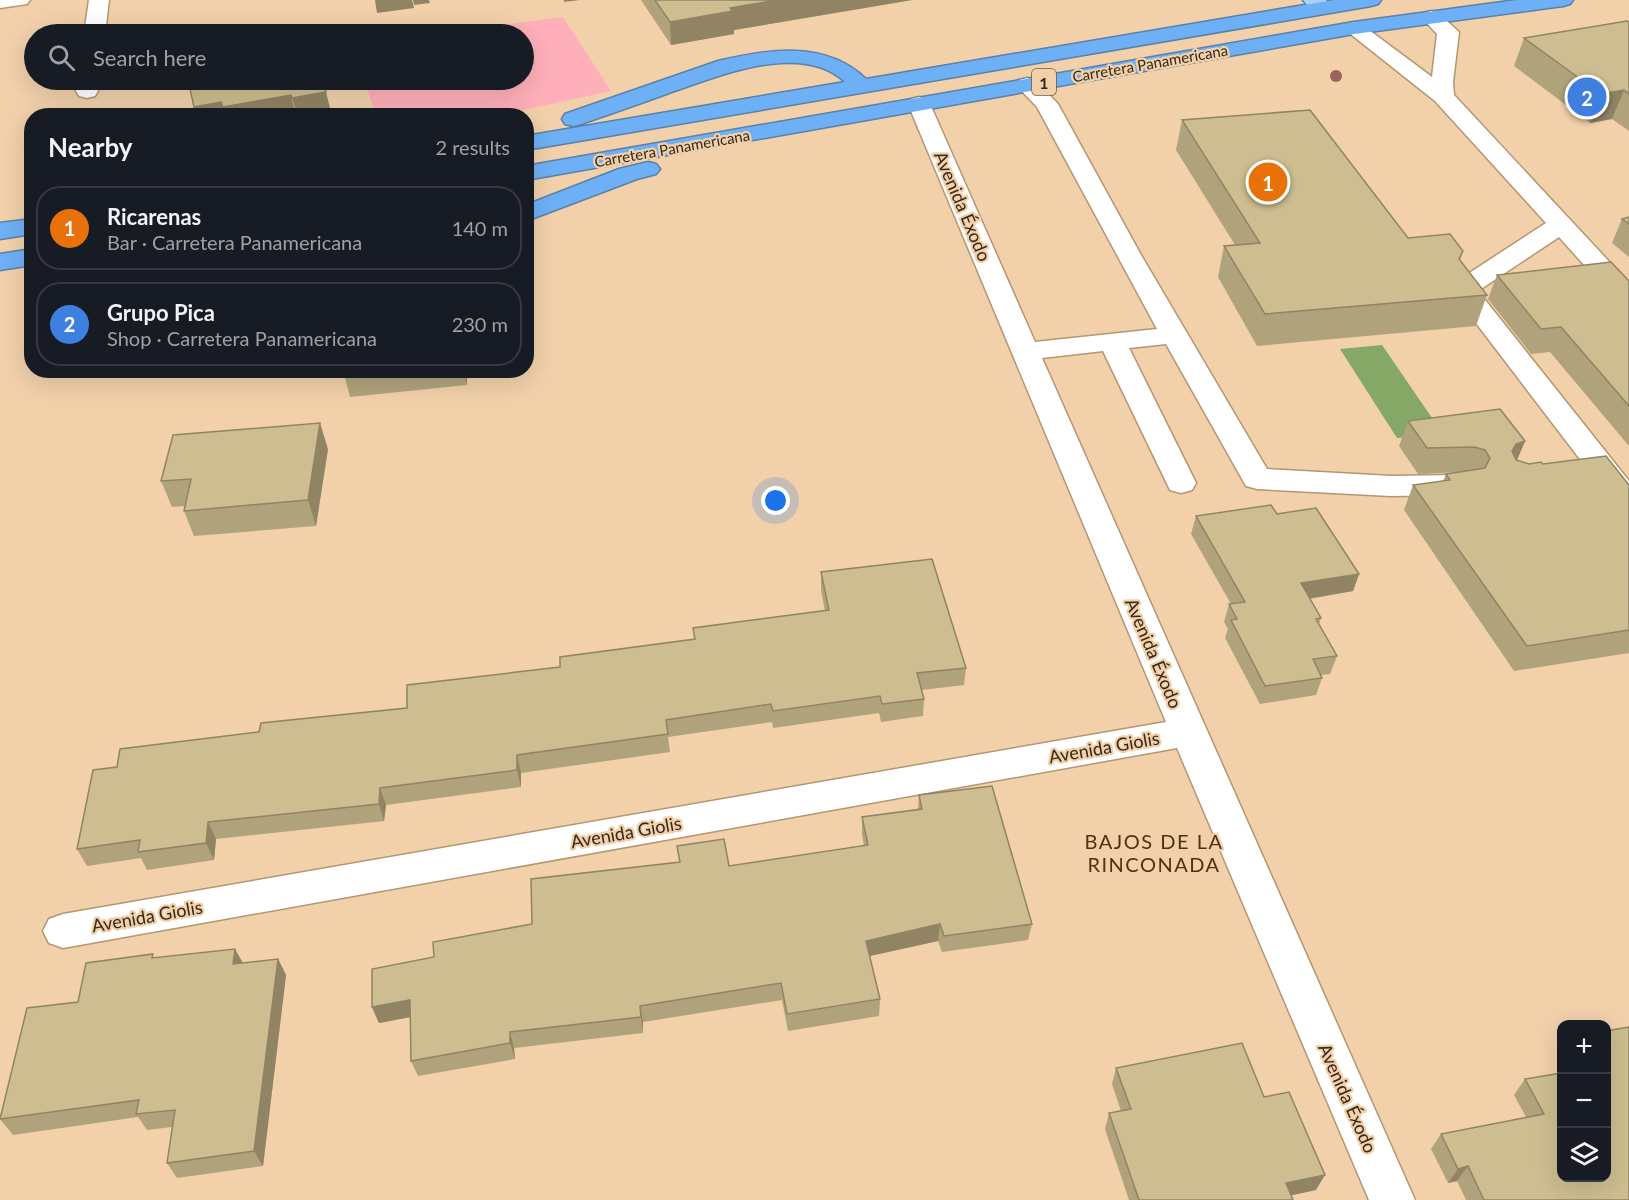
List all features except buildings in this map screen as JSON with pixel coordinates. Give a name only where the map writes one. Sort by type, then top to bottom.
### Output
[{"type":"highway","name":"Carretera Panamericana","points":[[534,142],[1318,4],[1371,0]]},
{"type":"highway","name":"Carretera Panamericana","points":[[534,172],[1354,28],[1563,0]]},
{"type":"highway","points":[[534,129],[580,117],[726,66],[751,60],[795,57],[820,60],[843,68],[861,86],[860,93],[846,101],[534,172]]},
{"type":"highway","points":[[534,211],[628,174],[854,116]]},
{"type":"highway","points":[[534,148],[656,121]]},
{"type":"highway","points":[[0,231],[24,227]]},
{"type":"highway","points":[[0,262],[24,258]]},
{"type":"street","points":[[0,2],[20,0]]},
{"type":"street","points":[[95,24],[99,0]]},
{"type":"street","points":[[1431,17],[1448,32],[1442,82],[1443,96]]},
{"type":"street","points":[[1354,28],[1443,96],[1629,299]]},
{"type":"street","points":[[1027,85],[1047,104],[1174,336],[1257,479],[1391,486],[1440,487],[1463,484]]},
{"type":"street","name":"Avenida Éxodo","points":[[919,104],[1188,732],[1392,1200]]},
{"type":"street","points":[[1562,224],[1463,290],[1629,502]]},
{"type":"street","points":[[1026,351],[1174,336]]},
{"type":"street","points":[[1112,342],[1181,483]]},
{"type":"street","points":[[1565,471],[1601,466]]},
{"type":"street","name":"Avenida Giolis","points":[[63,931],[1188,732]]},
{"type":"shaded area","points":[[563,17],[611,91],[532,108],[374,108],[367,90],[534,90],[534,24],[510,24]]},
{"type":"shaded area","points":[[1382,345],[1443,434],[1397,438],[1340,349]]},
{"type":"place","name":"Grupo Pica","points":[[1587,97]]},
{"type":"place","name":"Ricarenas","points":[[1268,182]]},
{"type":"district","name":"BAJOS DE LA RINCONADA","points":[[1154,852]]}]
